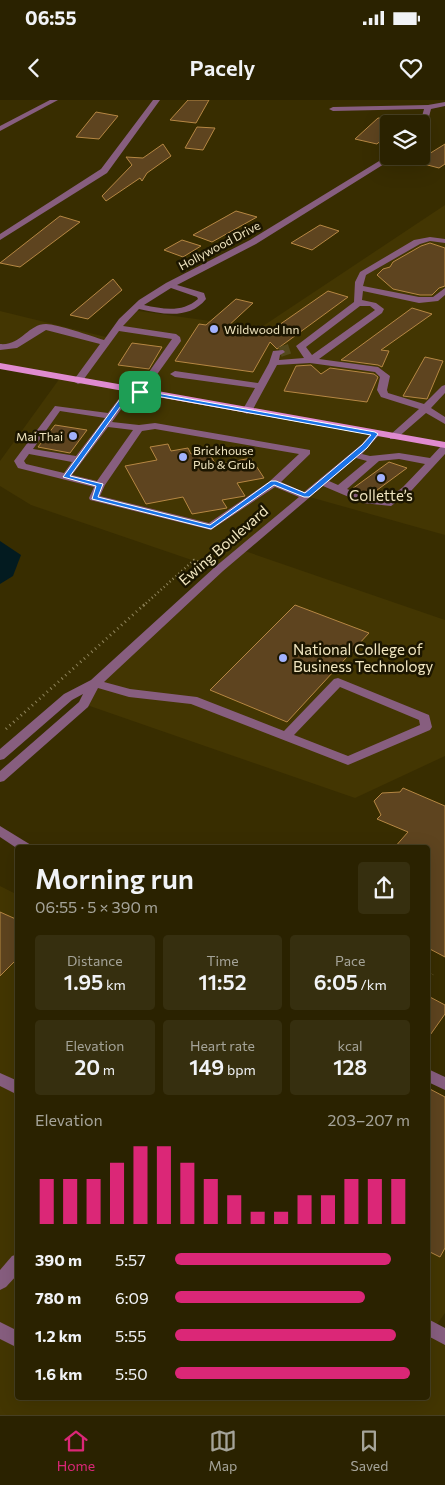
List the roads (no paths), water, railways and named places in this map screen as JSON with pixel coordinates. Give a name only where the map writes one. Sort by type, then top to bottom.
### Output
[{"type":"main road","points":[[0,366],[445,447]]},
{"type":"street","points":[[0,129],[55,100]]},
{"type":"street","points":[[0,238],[104,171],[157,100]]},
{"type":"street","points":[[333,109],[428,107],[445,104]]},
{"type":"street","points":[[426,115],[428,107]]},
{"type":"street","name":"Hollywood Drive","points":[[78,381],[117,328],[137,306],[169,286],[253,242],[380,164]]},
{"type":"street","points":[[358,303],[358,288],[363,274],[417,242],[430,239],[445,241]]},
{"type":"street","points":[[137,306],[175,312],[196,307],[202,299],[201,295],[169,286]]},
{"type":"street","points":[[358,288],[419,300],[435,298],[445,291]]},
{"type":"street","points":[[358,303],[367,303],[380,309],[378,313],[310,360],[297,347],[358,303]]},
{"type":"street","points":[[0,347],[16,347],[37,329],[46,327],[106,342]]},
{"type":"street","points":[[66,477],[108,420],[157,369],[176,341],[176,337],[117,328]]},
{"type":"street","points":[[247,411],[274,364],[276,353],[280,352]]},
{"type":"street","points":[[274,364],[310,360],[378,370],[385,376],[382,390],[384,395],[425,408],[445,421]]},
{"type":"street","points":[[175,374],[262,386]]},
{"type":"street","points":[[393,437],[445,388]]},
{"type":"street","points":[[100,485],[22,466],[19,461],[58,408],[139,428],[155,426],[306,452],[274,483],[211,527],[94,498],[100,485],[139,428]]},
{"type":"street","name":"Ewing Boulevard","points":[[0,756],[68,697],[95,683],[219,569],[354,455],[375,434]]},
{"type":"street","points":[[322,482],[367,501],[387,504],[407,489],[445,447]]},
{"type":"street","points":[[26,451],[79,460]]},
{"type":"street","points":[[354,455],[375,458],[399,456],[433,462]]},
{"type":"street","points":[[339,490],[375,458]]},
{"type":"street","points":[[274,483],[306,496]]},
{"type":"street","points":[[95,683],[129,693],[193,700],[285,737],[348,761],[426,727],[425,718],[338,682],[285,737]]},
{"type":"street","name":"Ewing Boulevard","points":[[0,778],[84,704],[95,683]]},
{"type":"street","points":[[0,831],[21,845]]},
{"type":"street","points":[[430,1076],[445,1084]]},
{"type":"street","points":[[0,1079],[15,1087]]},
{"type":"street","points":[[0,1282],[15,1264]]},
{"type":"street","points":[[430,1328],[445,1337]]},
{"type":"street","points":[[0,1330],[15,1338]]},
{"type":"water","points":[[0,541],[21,555],[13,576],[0,584]]},
{"type":"tunnel","points":[[280,352],[292,348]]},
{"type":"place","name":"Wildwood Inn","points":[[214,329]]},
{"type":"place","name":"Mai Thai","points":[[73,436]]},
{"type":"place","name":"Brickhouse Pub & Grub","points":[[183,457]]},
{"type":"place","name":"Collette’s","points":[[381,478]]},
{"type":"place","name":"National College of Business Technology","points":[[283,658]]}]
